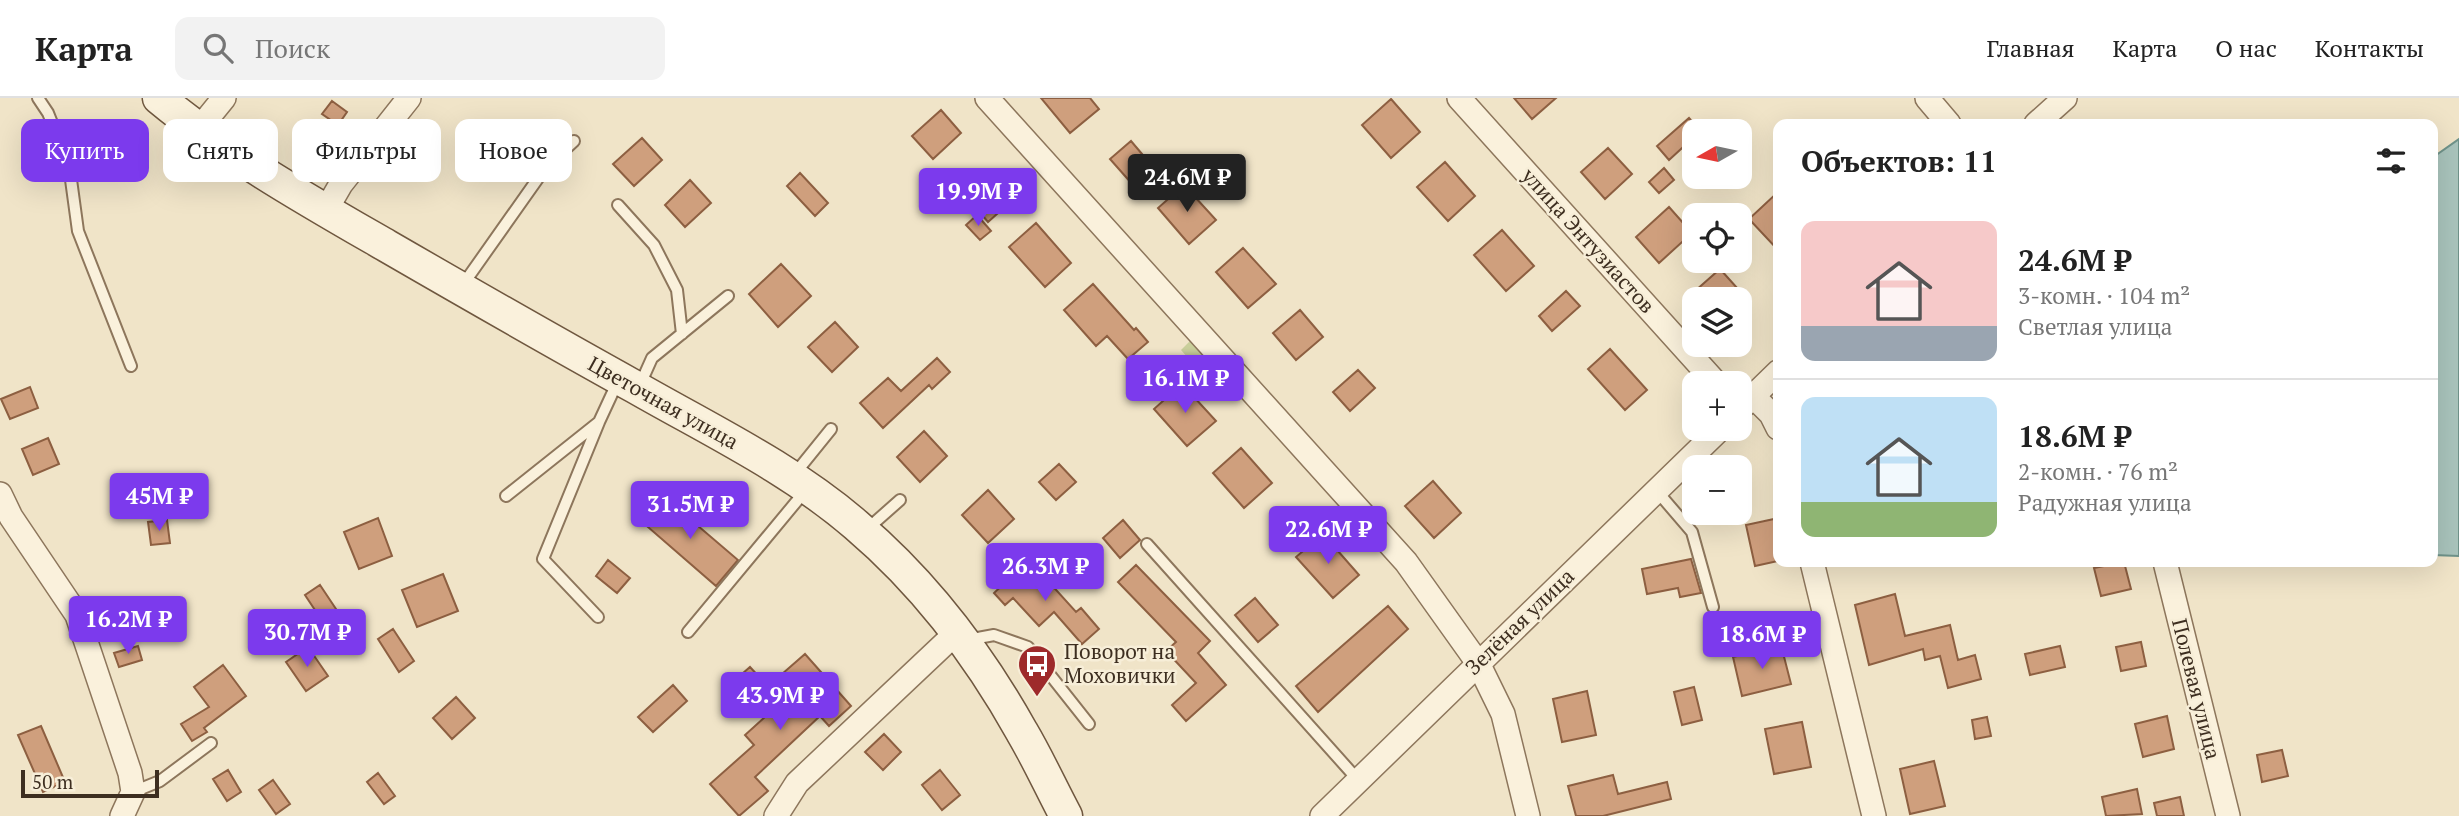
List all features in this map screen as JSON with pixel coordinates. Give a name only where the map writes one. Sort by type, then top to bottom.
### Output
[{"type":"main road","name":"Цветочная улица","points":[[159,98],[185,119]]},
{"type":"main road","name":"Цветочная улица","points":[[278,181],[326,211],[628,384],[732,440],[800,483],[863,532],[921,588],[960,636],[1022,730],[1066,816]]},
{"type":"street","points":[[207,119],[224,98]]},
{"type":"street","points":[[326,211],[341,184],[409,98]]},
{"type":"street","points":[[987,98],[1406,562],[1478,663],[1503,714],[1528,816]]},
{"type":"street","name":"улица Энтузиастов","points":[[1459,98],[1705,371]]},
{"type":"street","points":[[1927,98],[1945,119]]},
{"type":"street","points":[[2042,119],[2065,98]]},
{"type":"street","points":[[1752,397],[1773,377]]},
{"type":"street","points":[[1752,409],[1771,414],[1773,418]]},
{"type":"street","name":"Зелёная улица","points":[[1322,816],[1707,441]]},
{"type":"street","points":[[0,495],[11,517],[77,615],[130,773],[133,792],[122,816]]},
{"type":"street","points":[[1813,567],[1874,816]]},
{"type":"street","name":"Полевая улица","points":[[2166,567],[2228,816]]},
{"type":"street","points":[[776,816],[797,783],[960,636]]},
{"type":"lane","points":[[38,98],[48,113],[69,165],[78,231],[131,366]]},
{"type":"lane","points":[[460,288],[546,167],[574,141]]},
{"type":"lane","points":[[618,205],[654,245],[677,290],[682,334]]},
{"type":"lane","points":[[506,496],[599,422],[652,358],[728,296]]},
{"type":"lane","points":[[598,617],[543,559],[599,422]]},
{"type":"lane","points":[[688,632],[800,483],[831,429]]},
{"type":"lane","points":[[1656,490],[1692,532],[1713,607]]},
{"type":"lane","points":[[863,532],[900,500]]},
{"type":"lane","points":[[1147,544],[1359,780]]},
{"type":"lane","points":[[960,636],[994,635],[1028,647],[1089,724]]},
{"type":"lane","points":[[133,792],[160,781],[211,743]]},
{"type":"green space","points":[[1192,339],[1208,357],[1196,367],[1181,350]]},
{"type":"water","points":[[2459,139],[2459,556],[2438,555],[2438,154]]},
{"type":"building","points":[[1041,98],[1090,98],[1099,109],[1070,133]]},
{"type":"building","points":[[1514,98],[1556,98],[1532,119]]},
{"type":"building","points":[[1391,99],[1420,132],[1391,158],[1362,125]]},
{"type":"building","points":[[332,101],[347,112],[342,119],[329,119],[322,114]]},
{"type":"building","points":[[941,110],[961,133],[933,159],[912,136]]},
{"type":"building","points":[[1682,124],[1682,148],[1669,160],[1657,146]]},
{"type":"building","points":[[642,138],[662,160],[634,186],[613,164]]},
{"type":"building","points":[[1131,141],[1153,167],[1133,185],[1110,159]]},
{"type":"building","points":[[1608,148],[1632,174],[1605,199],[1581,172]]},
{"type":"building","points":[[1445,162],[1475,196],[1448,221],[1417,187]]},
{"type":"building","points":[[1664,168],[1674,180],[1659,193],[1649,182]]},
{"type":"building","points":[[995,172],[1017,196],[988,222],[967,197]]},
{"type":"building","points":[[800,173],[828,203],[815,216],[787,186]]},
{"type":"building","points":[[690,180],[711,203],[685,227],[665,205]]},
{"type":"building","points":[[1184,185],[1216,220],[1189,244],[1158,208]]},
{"type":"building","points":[[1773,197],[1773,245],[1752,222],[1752,216]]},
{"type":"building","points":[[1669,207],[1682,222],[1682,242],[1659,263],[1636,237]]},
{"type":"building","points":[[977,215],[991,231],[980,240],[966,225]]},
{"type":"building","points":[[1036,223],[1071,263],[1045,287],[1009,247]]},
{"type":"building","points":[[1502,230],[1534,266],[1506,291],[1474,255]]},
{"type":"building","points":[[1243,248],[1276,284],[1248,308],[1216,272]]},
{"type":"building","points":[[781,264],[811,296],[778,327],[749,294]]},
{"type":"building","points":[[1715,273],[1724,273],[1736,287],[1700,287]]},
{"type":"building","points":[[1093,284],[1148,342],[1128,359],[1107,336],[1096,346],[1064,310]]},
{"type":"building","points":[[1566,291],[1580,306],[1552,331],[1539,316]]},
{"type":"building","points":[[1300,310],[1323,337],[1296,360],[1273,333]]},
{"type":"building","points":[[835,322],[858,347],[832,372],[808,347]]},
{"type":"building","points":[[1610,349],[1647,390],[1625,410],[1588,369]]},
{"type":"building","points":[[937,358],[950,372],[932,389],[929,385],[883,428],[860,403],[888,378],[901,391]]},
{"type":"building","points":[[1358,370],[1375,388],[1350,411],[1333,392]]},
{"type":"building","points":[[1182,384],[1216,421],[1187,446],[1154,409]]},
{"type":"building","points":[[30,387],[38,408],[10,419],[1,399]]},
{"type":"building","points":[[924,431],[947,456],[920,482],[897,457]]},
{"type":"building","points":[[48,438],[59,464],[33,475],[22,449]]},
{"type":"building","points":[[1241,448],[1272,483],[1244,508],[1213,473]]},
{"type":"building","points":[[1059,464],[1076,482],[1056,500],[1039,482]]},
{"type":"building","points":[[1433,481],[1461,513],[1434,538],[1405,506]]},
{"type":"building","points":[[988,490],[1014,519],[988,543],[962,515]]},
{"type":"building","points":[[663,496],[738,560],[716,586],[641,521]]},
{"type":"building","points":[[378,518],[392,556],[359,569],[344,532]]},
{"type":"building","points":[[1773,519],[1773,562],[1755,566],[1746,525]]},
{"type":"building","points":[[167,520],[170,543],[151,545],[148,522]]},
{"type":"building","points":[[1123,520],[1140,540],[1120,558],[1103,538]]},
{"type":"building","points":[[1323,534],[1359,575],[1333,598],[1296,557]]},
{"type":"building","points":[[1691,559],[1701,593],[1680,597],[1678,588],[1647,594],[1642,569]]},
{"type":"building","points":[[608,560],[630,578],[617,593],[596,576]]},
{"type":"building","points":[[1025,564],[1044,585],[1048,581],[1076,612],[1081,608],[1099,629],[1082,644],[1054,612],[1039,626],[1013,598],[1005,605],[994,593]]},
{"type":"building","points":[[1136,565],[1210,641],[1198,653],[1226,685],[1186,721],[1172,705],[1196,683],[1166,651],[1176,642],[1118,582]]},
{"type":"building","points":[[2125,567],[2131,589],[2101,596],[2094,568]]},
{"type":"building","points":[[443,574],[458,611],[417,627],[402,590]]},
{"type":"building","points":[[320,585],[346,624],[331,634],[305,595]]},
{"type":"building","points":[[1895,594],[1905,636],[1950,625],[1958,660],[1975,655],[1981,679],[1948,688],[1940,656],[1925,660],[1923,649],[1869,665],[1855,605]]},
{"type":"building","points":[[1255,598],[1278,625],[1258,642],[1235,615]]},
{"type":"building","points":[[1388,606],[1408,629],[1318,712],[1296,686]]},
{"type":"building","points":[[393,629],[414,661],[399,672],[378,639]]},
{"type":"building","points":[[2141,642],[2146,666],[2121,671],[2116,647]]},
{"type":"building","points":[[1781,645],[1791,684],[1742,696],[1733,657]]},
{"type":"building","points":[[138,646],[142,660],[119,667],[114,653]]},
{"type":"building","points":[[2060,646],[2065,667],[2030,675],[2025,654]]},
{"type":"building","points":[[308,647],[328,676],[306,691],[286,662]]},
{"type":"building","points":[[805,654],[851,706],[829,726],[820,716],[755,777],[768,791],[739,816],[710,784],[754,745],[745,735],[796,689],[782,674]]},
{"type":"building","points":[[223,665],[246,696],[204,728],[207,732],[192,741],[181,724],[209,707],[194,687]]},
{"type":"building","points":[[750,667],[761,679],[745,694],[734,681]]},
{"type":"building","points":[[673,685],[687,701],[653,732],[638,717]]},
{"type":"building","points":[[1694,687],[1702,720],[1682,725],[1674,692]]},
{"type":"building","points":[[1587,691],[1596,735],[1562,742],[1553,699]]},
{"type":"building","points":[[456,697],[475,718],[452,739],[433,718]]},
{"type":"building","points":[[2167,716],[2174,749],[2143,757],[2135,724]]},
{"type":"building","points":[[1987,717],[1991,736],[1975,739],[1972,720]]},
{"type":"building","points":[[1802,722],[1811,767],[1774,774],[1765,729]]},
{"type":"building","points":[[41,726],[65,782],[43,792],[18,735]]},
{"type":"building","points":[[884,734],[901,752],[883,770],[865,752]]},
{"type":"building","points":[[2282,750],[2288,776],[2262,782],[2257,755]]},
{"type":"building","points":[[1934,761],[1945,806],[1910,814],[1900,769]]},
{"type":"building","points":[[228,770],[241,792],[227,801],[213,779]]},
{"type":"building","points":[[940,770],[960,795],[942,810],[922,785]]},
{"type":"building","points":[[378,773],[395,796],[384,804],[367,782]]},
{"type":"building","points":[[1613,775],[1618,794],[1667,782],[1671,799],[1603,816],[1576,816],[1568,786]]},
{"type":"building","points":[[273,780],[290,804],[276,814],[259,790]]},
{"type":"building","points":[[2137,789],[2142,814],[2106,816],[2102,797]]},
{"type":"building","points":[[2180,797],[2184,816],[2157,816],[2154,803]]},
{"type":"place","name":"Поворот на Моховички","points":[[1037,698]]}]
